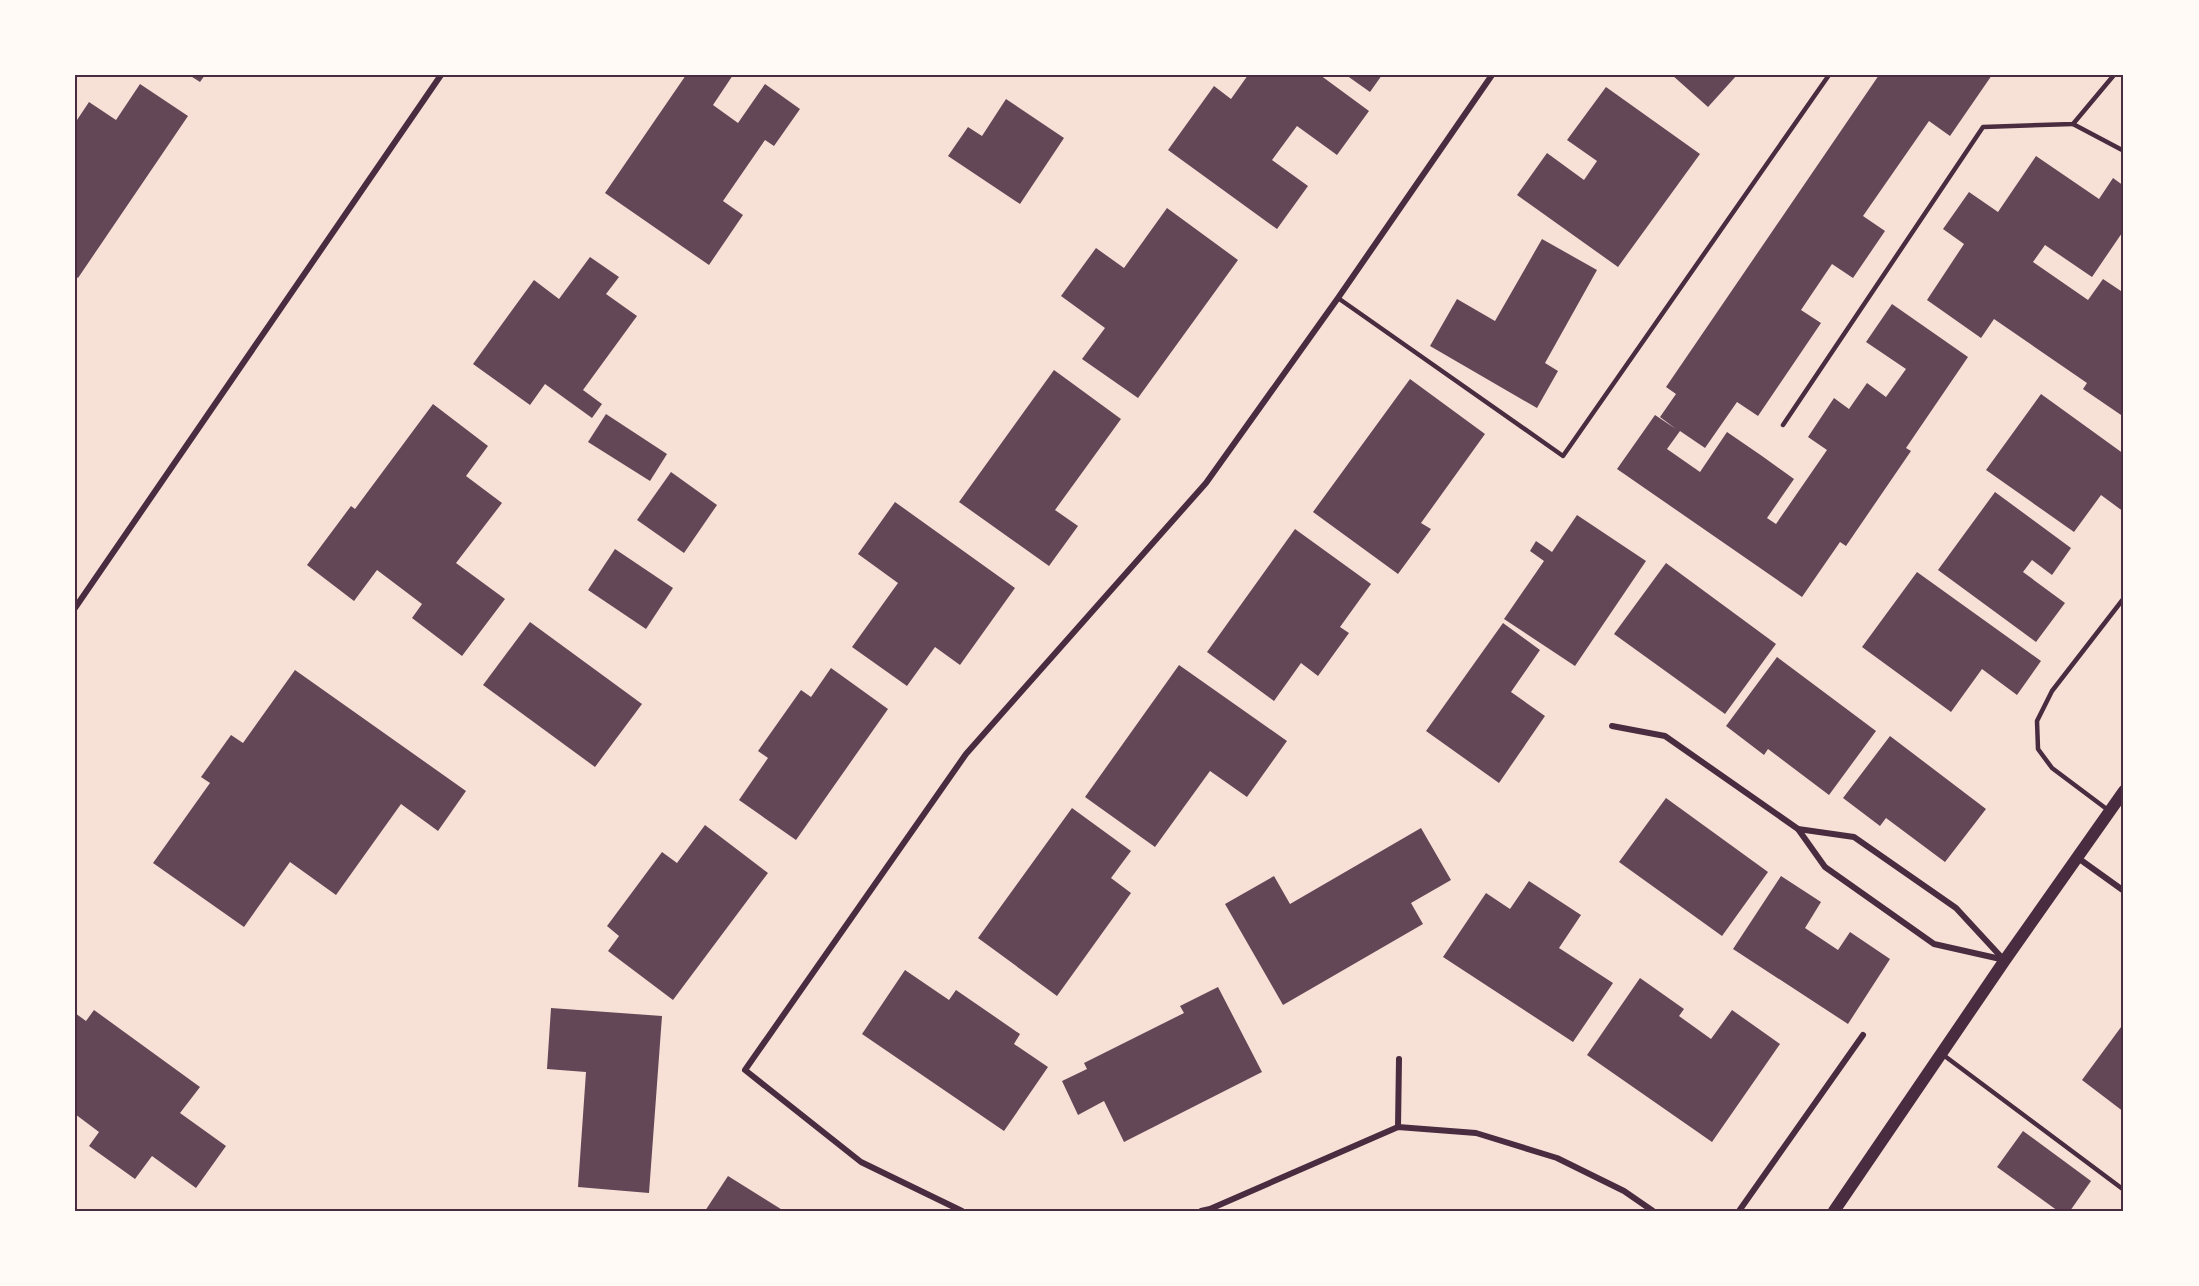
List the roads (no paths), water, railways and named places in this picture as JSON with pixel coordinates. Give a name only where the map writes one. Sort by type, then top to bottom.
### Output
[{"type":"main road","points":[[1834,1211],[2005,960],[2124,791]]},
{"type":"street","points":[[75,608],[441,75]]},
{"type":"street","points":[[962,1211],[861,1162],[745,1070],[966,754],[1206,483],[1338,298],[1492,75]]},
{"type":"street","points":[[1612,726],[1665,736],[1798,829],[1825,867],[1934,944],[2005,960]]},
{"type":"street","points":[[1798,829],[1854,837],[1956,908],[2005,960]]},
{"type":"street","points":[[2078,858],[2124,891]]},
{"type":"street","points":[[1738,1211],[1863,1035]]},
{"type":"street","points":[[1398,1059],[1398,1127]]},
{"type":"street","points":[[1201,1211],[1398,1127],[1476,1133],[1557,1158],[1624,1191],[1653,1211]]},
{"type":"lane","points":[[1338,298],[1563,456],[1829,75]]},
{"type":"lane","points":[[2073,124],[2114,75]]},
{"type":"lane","points":[[1783,425],[1983,127],[2073,124],[2124,152]]},
{"type":"lane","points":[[2110,812],[2052,768],[2038,749],[2037,721],[2052,691],[2124,598]]},
{"type":"lane","points":[[1942,1054],[2124,1190]]}]
